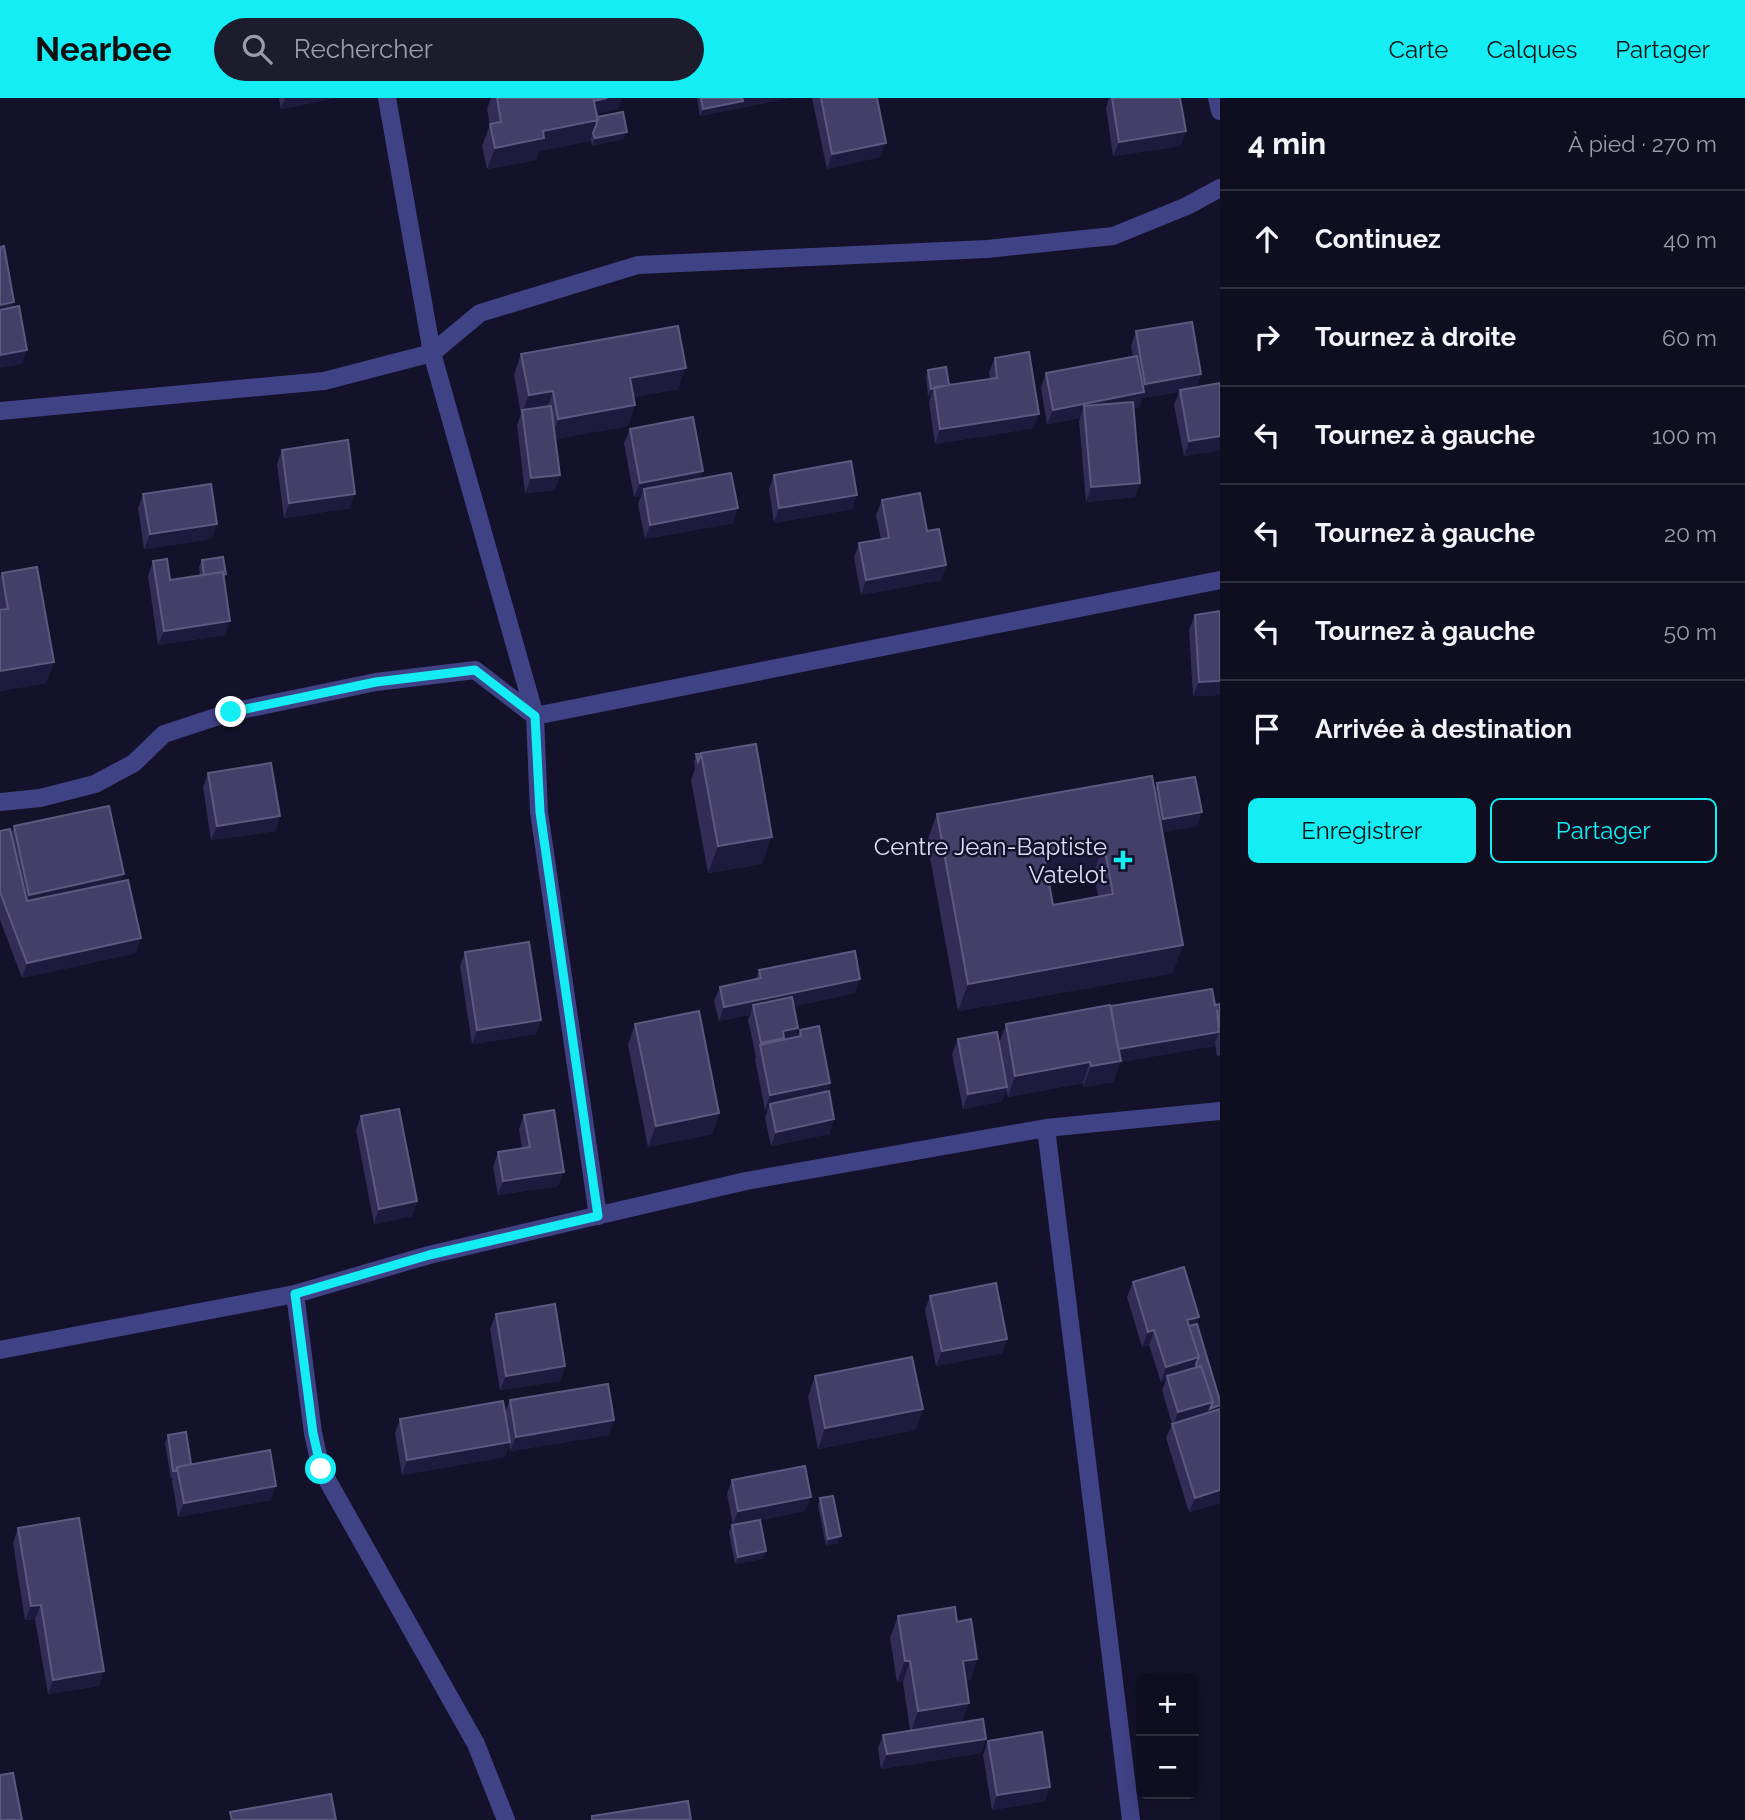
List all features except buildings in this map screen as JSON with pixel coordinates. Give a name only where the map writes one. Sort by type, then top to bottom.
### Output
[{"type":"street","points":[[387,98],[432,353],[535,716],[540,812],[598,1216]]},
{"type":"street","points":[[1217,98],[1220,111]]},
{"type":"street","points":[[0,411],[324,382],[432,353],[480,313],[638,265],[987,249],[1113,236],[1187,206],[1220,188]]},
{"type":"street","points":[[0,803],[40,798],[95,784],[134,763],[164,734],[231,712],[376,682],[475,670],[535,716],[1220,579]]},
{"type":"street","points":[[0,1350],[295,1294],[429,1255],[746,1181],[1046,1128],[1220,1111]]},
{"type":"street","points":[[1046,1128],[1130,1820]]},
{"type":"street","points":[[295,1294],[313,1433],[321,1469],[476,1744],[506,1820]]},
{"type":"place","name":"Centre Jean-Baptiste Vatelot","points":[[1123,860]]},
{"type":"route","points":[[231,712],[376,682],[475,670],[535,716],[540,812],[598,1216],[429,1255],[295,1294],[313,1433],[321,1469]]}]
